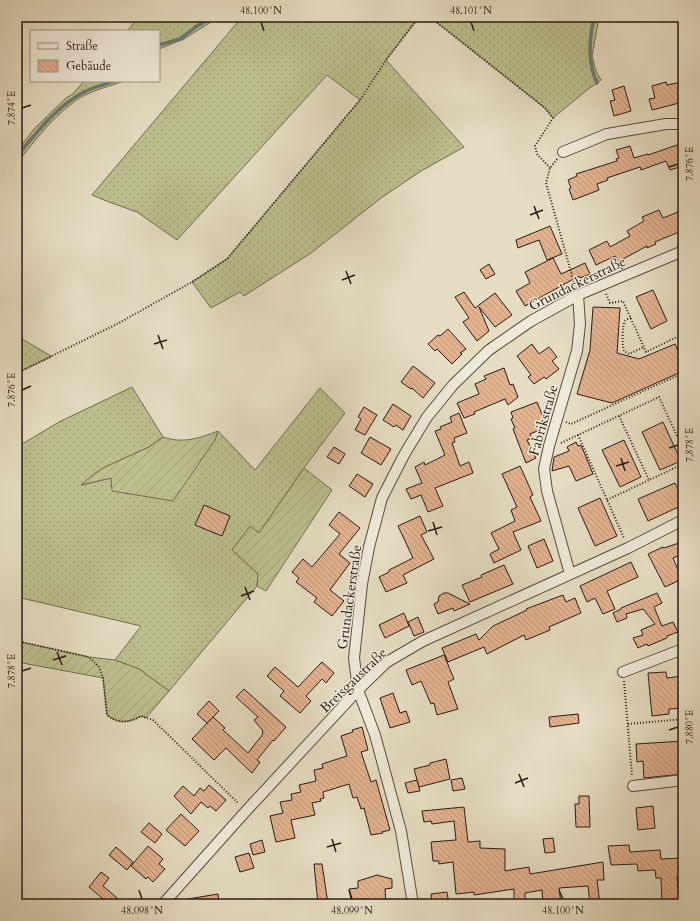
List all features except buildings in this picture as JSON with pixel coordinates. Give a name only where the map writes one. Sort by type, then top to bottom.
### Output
[{"type":"street","points":[[563,152],[606,134],[666,124],[683,124]]},
{"type":"street","name":"Grundackerstraße","points":[[414,904],[401,831],[386,771],[375,735],[358,690],[354,658],[362,584],[368,547],[382,498],[404,455],[427,417],[453,385],[489,350],[531,321],[578,295],[683,251]]},
{"type":"street","name":"Fabrikstraße","points":[[570,574],[547,491],[544,469],[548,449],[577,351],[580,324],[578,295]]},
{"type":"street","name":"Breisgaustraße","points":[[163,904],[246,811],[358,690],[387,662],[423,641],[628,548],[683,520]]},
{"type":"street","points":[[623,672],[683,649]]},
{"type":"street","points":[[633,786],[683,780]]},
{"type":"path","points":[[17,373],[119,323],[192,282],[227,259],[360,100],[386,60],[419,17]]},
{"type":"path","points":[[430,17],[545,108],[553,118],[535,146],[537,154],[550,168]]},
{"type":"path","points":[[563,152],[550,168],[546,183],[578,295]]},
{"type":"path","points":[[602,285],[610,303],[623,301],[646,352],[677,337],[681,339],[683,344]]},
{"type":"path","points":[[631,318],[626,320],[623,325],[624,351],[629,354],[644,347]]},
{"type":"path","points":[[557,419],[571,424],[683,372]]},
{"type":"path","points":[[548,449],[659,398],[683,449]]},
{"type":"path","points":[[619,416],[649,480]]},
{"type":"path","points":[[578,435],[628,548]]},
{"type":"path","points":[[607,500],[683,464]]},
{"type":"path","points":[[17,641],[89,657],[99,666],[103,678],[108,715],[120,722],[128,722],[141,716],[153,720],[246,811]]},
{"type":"path","points":[[623,672],[633,786]]},
{"type":"path","points":[[628,724],[683,719]]},
{"type":"green space","points":[[139,17],[223,17],[214,20],[184,39],[160,49],[160,30],[128,30]]},
{"type":"green space","points":[[242,17],[419,17],[386,60],[464,147],[421,171],[381,198],[311,253],[244,296],[240,292],[211,308],[192,282],[227,259],[360,100],[327,75],[177,240],[137,212],[92,195]]},
{"type":"green space","points":[[430,17],[599,17],[592,56],[596,71],[601,80],[553,118],[545,108]]},
{"type":"green space","points":[[681,17],[683,17],[683,65],[678,64]]},
{"type":"green space","points":[[83,82],[121,82],[81,97],[63,111],[46,127],[17,163],[17,151],[34,129],[66,98],[73,94]]},
{"type":"green space","points":[[17,336],[51,356],[51,357],[17,373]]},
{"type":"green space","points":[[132,387],[163,437],[149,447],[105,467],[94,474],[82,485],[111,478],[215,440],[218,431],[255,470],[320,388],[345,413],[304,468],[259,533],[232,549],[258,574],[257,586],[169,691],[139,669],[115,660],[141,626],[17,597],[17,447],[59,422]]},
{"type":"green space","points":[[218,431],[215,440],[173,501],[112,491],[111,478],[81,485],[105,467],[149,447],[163,437],[184,440],[198,438]]},
{"type":"green space","points":[[304,468],[332,490],[266,591],[257,586],[258,574],[232,550],[250,526],[259,533]]},
{"type":"green space","points":[[17,641],[89,657],[115,660],[139,669],[169,691],[146,718],[141,716],[124,722],[115,720],[107,715],[103,678],[17,662]]},
{"type":"waterway","points":[[160,45],[180,39],[197,26],[213,17]]},
{"type":"waterway","points":[[594,17],[591,34],[590,59],[597,83]]},
{"type":"waterway","points":[[17,156],[32,138],[65,105],[87,90],[111,82]]}]
